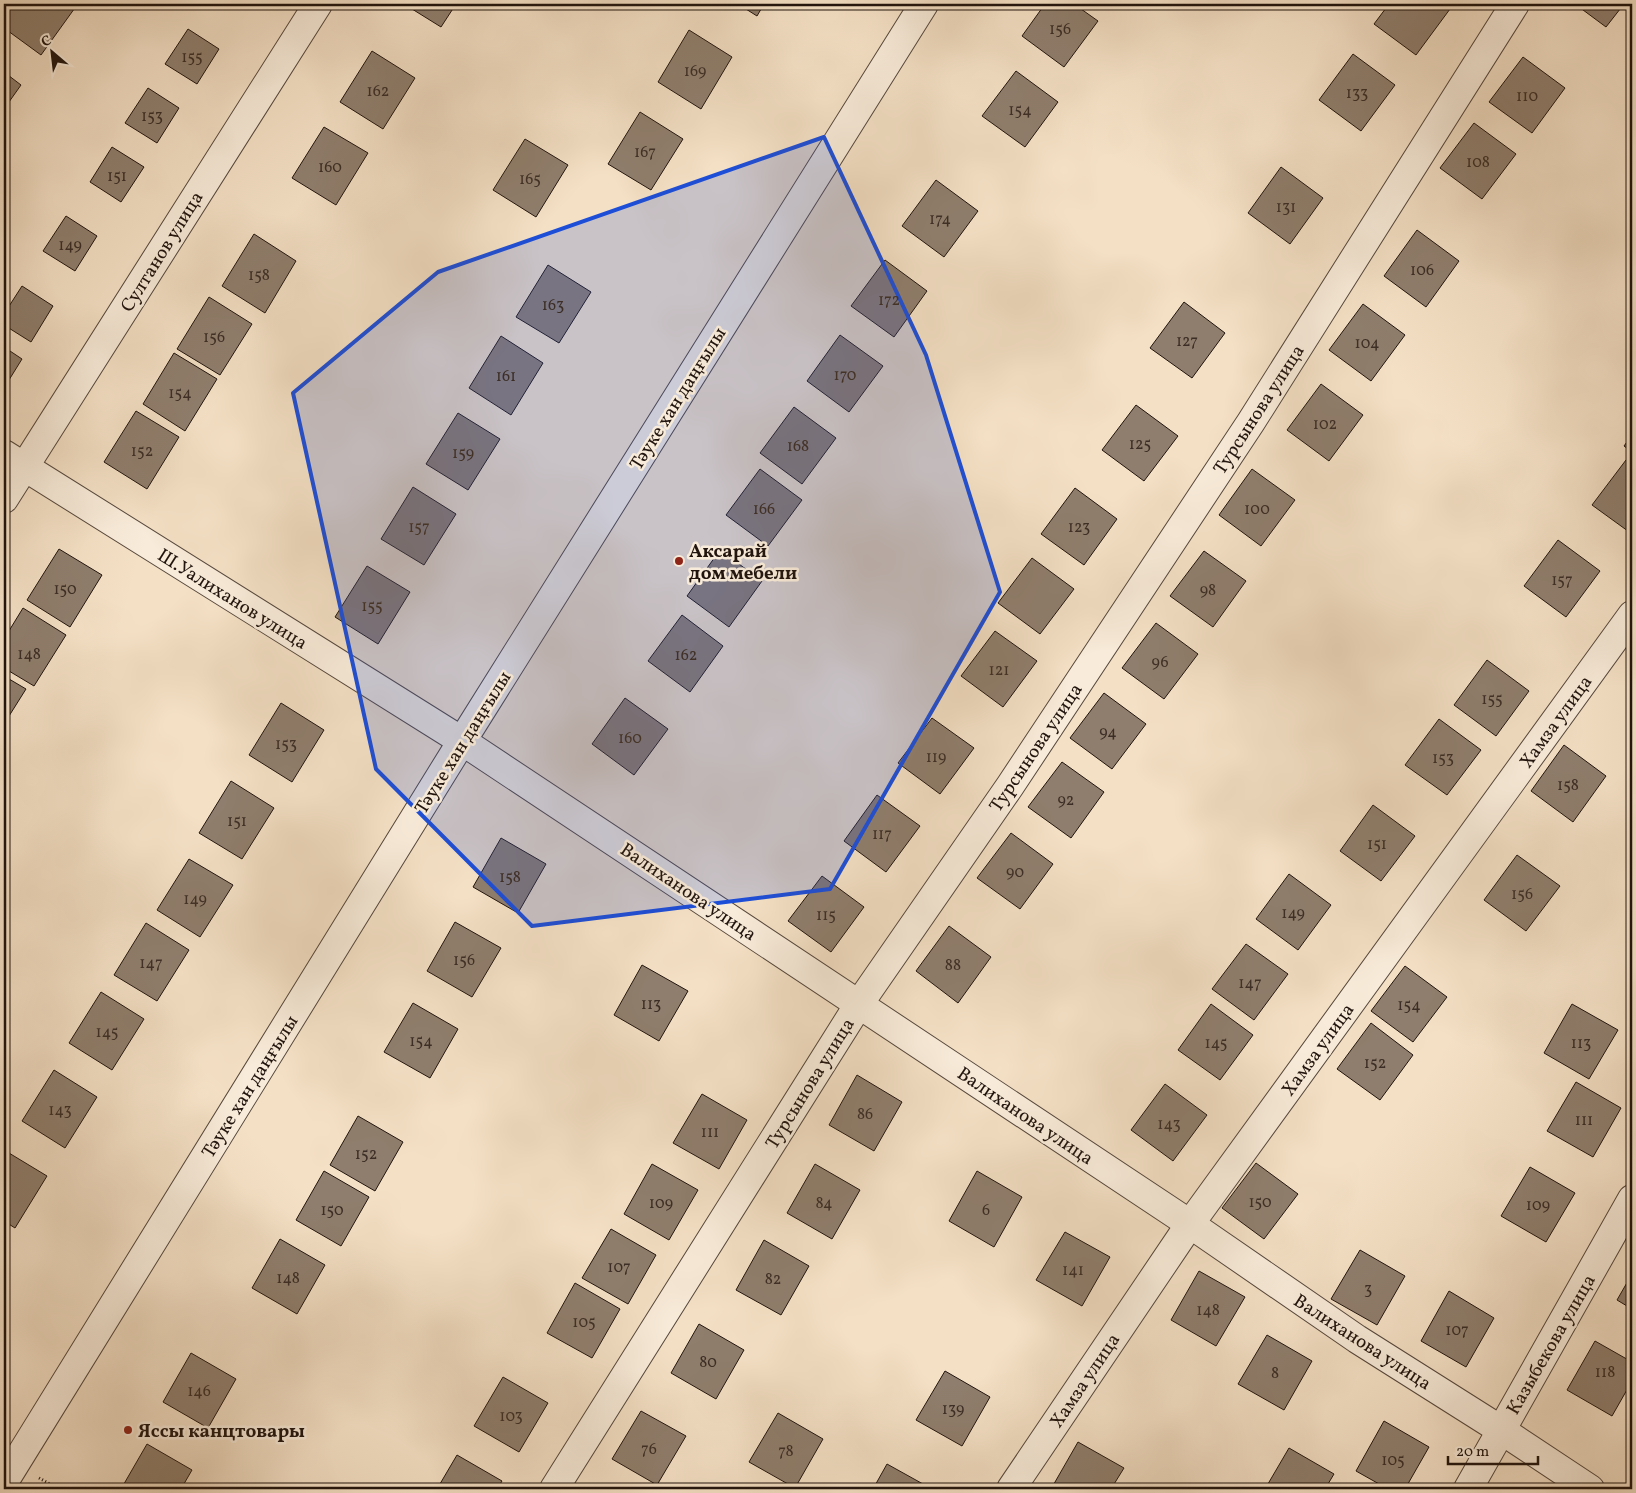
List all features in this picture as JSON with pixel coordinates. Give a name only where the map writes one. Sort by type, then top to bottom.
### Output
[{"type":"street","name":"Султанов улица","points":[[4,499],[14,461],[318,4]]},
{"type":"street","name":"Тәуке хан даңғылы","points":[[4,1482],[462,740],[924,4]]},
{"type":"street","name":"Турсынова улица","points":[[554,1489],[859,1004],[1010,786],[1251,422],[1515,4]]},
{"type":"street","name":"Ш.Уалиханов улица","points":[[14,461],[462,740]]},
{"type":"street","name":"Хамза улица","points":[[1011,1489],[1190,1224],[1632,615]]},
{"type":"street","name":"Валиханова улица","points":[[462,740],[1190,1224],[1357,1339],[1502,1430],[1590,1489]]},
{"type":"street","name":"Казыбекова улица","points":[[1468,1489],[1632,1200]]},
{"type":"highlighted area","points":[[824,137],[926,355],[1000,592],[830,889],[532,926],[376,769],[293,393],[438,272]]},
{"type":"building","points":[[7,4],[77,5],[41,55],[4,28],[4,9]]},
{"type":"building","points":[[404,4],[456,4],[441,27]]},
{"type":"building","points":[[738,4],[764,4],[757,16]]},
{"type":"building","points":[[1045,4],[1074,4],[1098,21],[1064,67],[1022,36]]},
{"type":"building","points":[[1389,4],[1443,4],[1450,9],[1416,55],[1374,24]]},
{"type":"building","points":[[1575,4],[1624,4],[1606,27]]},
{"type":"building","points":[[188,29],[219,49],[197,84],[165,64]]},
{"type":"building","points":[[689,30],[732,57],[701,109],[658,82]]},
{"type":"building","points":[[372,51],[415,78],[383,129],[340,102]]},
{"type":"building","points":[[1353,54],[1395,85],[1361,131],[1319,100]]},
{"type":"building","points":[[1523,57],[1565,88],[1532,133],[1489,102]]},
{"type":"building","points":[[1016,71],[1058,102],[1025,147],[982,116]]},
{"type":"building","points":[[4,72],[21,85],[4,109]]},
{"type":"building","points":[[148,88],[179,108],[157,143],[125,123]]},
{"type":"building","points":[[640,112],[683,139],[651,190],[608,164]]},
{"type":"building","points":[[1474,123],[1516,154],[1482,199],[1440,168]]},
{"type":"building","points":[[324,127],[368,153],[336,205],[292,178]]},
{"type":"building","points":[[525,139],[568,165],[536,217],[493,190]]},
{"type":"building","points":[[112,147],[144,167],[121,202],[90,182]]},
{"type":"building","points":[[1281,167],[1323,198],[1290,244],[1248,213]]},
{"type":"building","points":[[936,180],[978,211],[944,257],[902,226]]},
{"type":"building","points":[[66,216],[97,236],[75,271],[43,251]]},
{"type":"building","points":[[1417,230],[1459,261],[1426,307],[1384,276]]},
{"type":"building","points":[[254,234],[296,261],[265,313],[222,286]]},
{"type":"building","points":[[885,260],[927,291],[894,337],[851,306]]},
{"type":"building","points":[[548,265],[591,292],[559,343],[516,317]]},
{"type":"building","points":[[22,286],[53,306],[31,342],[4,325],[4,314]]},
{"type":"building","points":[[209,297],[252,324],[220,375],[177,349]]},
{"type":"building","points":[[1184,302],[1225,333],[1192,378],[1150,348]]},
{"type":"building","points":[[1363,304],[1405,335],[1371,381],[1329,350]]},
{"type":"building","points":[[840,335],[883,366],[849,412],[807,381]]},
{"type":"building","points":[[501,336],[543,363],[511,415],[469,388]]},
{"type":"building","points":[[4,347],[22,359],[4,388]]},
{"type":"building","points":[[174,353],[217,379],[185,431],[143,404]]},
{"type":"building","points":[[1321,384],[1363,415],[1329,461],[1287,430]]},
{"type":"building","points":[[1136,405],[1178,436],[1144,481],[1102,450]]},
{"type":"building","points":[[794,407],[836,438],[802,484],[760,453]]},
{"type":"building","points":[[136,411],[179,437],[147,489],[104,462]]},
{"type":"building","points":[[458,413],[500,439],[468,490],[426,464]]},
{"type":"building","points":[[1632,435],[1632,452],[1624,446]]},
{"type":"building","points":[[1626,460],[1632,464],[1632,534],[1592,505]]},
{"type":"building","points":[[760,469],[802,500],[768,546],[726,515]]},
{"type":"building","points":[[1252,469],[1295,500],[1261,546],[1219,515]]},
{"type":"building","points":[[413,487],[456,514],[424,565],[381,539]]},
{"type":"building","points":[[1075,488],[1117,519],[1084,565],[1041,534]]},
{"type":"building","points":[[1558,540],[1600,571],[1566,617],[1524,586]]},
{"type":"building","points":[[59,549],[102,575],[70,627],[27,600]]},
{"type":"building","points":[[720,550],[762,581],[729,627],[687,596]]},
{"type":"building","points":[[1204,551],[1246,581],[1213,627],[1170,596]]},
{"type":"building","points":[[1032,558],[1074,589],[1040,634],[998,603]]},
{"type":"building","points":[[367,566],[410,592],[378,644],[335,617]]},
{"type":"building","points":[[23,608],[66,635],[34,686],[4,668],[4,639]]},
{"type":"building","points":[[682,615],[723,646],[690,692],[648,661]]},
{"type":"building","points":[[1156,623],[1198,654],[1164,699],[1122,668]]},
{"type":"building","points":[[995,631],[1037,661],[1003,707],[961,676]]},
{"type":"building","points":[[1487,660],[1529,691],[1496,736],[1454,705]]},
{"type":"building","points":[[4,676],[26,689],[4,724]]},
{"type":"building","points":[[1104,693],[1146,724],[1112,769],[1070,738]]},
{"type":"building","points":[[625,698],[668,729],[634,775],[592,744]]},
{"type":"building","points":[[281,703],[324,730],[292,782],[249,755]]},
{"type":"building","points":[[932,718],[974,748],[940,794],[898,763]]},
{"type":"building","points":[[1439,719],[1481,750],[1447,795],[1405,765]]},
{"type":"building","points":[[1564,745],[1606,776],[1573,822],[1531,791]]},
{"type":"building","points":[[1062,762],[1104,792],[1071,838],[1028,807]]},
{"type":"building","points":[[231,781],[274,808],[242,859],[199,833]]},
{"type":"building","points":[[877,795],[920,826],[886,872],[844,841]]},
{"type":"building","points":[[1373,805],[1415,836],[1381,881],[1340,851]]},
{"type":"building","points":[[1011,833],[1053,864],[1020,909],[977,878]]},
{"type":"building","points":[[501,838],[546,864],[518,913],[473,887]]},
{"type":"building","points":[[1517,855],[1560,886],[1526,931],[1484,900]]},
{"type":"building","points":[[189,859],[233,885],[200,937],[157,910]]},
{"type":"building","points":[[1289,874],[1331,905],[1298,950],[1256,919]]},
{"type":"building","points":[[822,876],[864,907],[831,952],[788,921]]},
{"type":"building","points":[[455,922],[501,948],[472,997],[427,971]]},
{"type":"building","points":[[146,923],[189,950],[157,1001],[114,975]]},
{"type":"building","points":[[949,926],[991,957],[958,1003],[916,971]]},
{"type":"building","points":[[1246,944],[1288,974],[1254,1020],[1212,989]]},
{"type":"building","points":[[642,965],[688,991],[659,1041],[614,1015]]},
{"type":"building","points":[[1405,966],[1447,997],[1413,1042],[1371,1011]]},
{"type":"building","points":[[101,992],[144,1019],[112,1070],[69,1043]]},
{"type":"building","points":[[413,1003],[458,1029],[430,1078],[384,1052]]},
{"type":"building","points":[[1211,1004],[1253,1035],[1220,1080],[1178,1050]]},
{"type":"building","points":[[1572,1004],[1618,1030],[1589,1079],[1544,1053]]},
{"type":"building","points":[[1371,1023],[1413,1055],[1380,1100],[1337,1069]]},
{"type":"building","points":[[54,1070],[97,1097],[65,1148],[22,1121]]},
{"type":"building","points":[[857,1075],[902,1102],[874,1151],[829,1125]]},
{"type":"building","points":[[1576,1082],[1621,1108],[1593,1157],[1547,1131]]},
{"type":"building","points":[[1165,1084],[1207,1115],[1173,1161],[1131,1130]]},
{"type":"building","points":[[702,1094],[747,1120],[719,1169],[673,1143]]},
{"type":"building","points":[[358,1116],[403,1142],[375,1191],[330,1165]]},
{"type":"building","points":[[4,1150],[47,1176],[15,1228],[4,1221]]},
{"type":"building","points":[[1256,1163],[1298,1194],[1264,1239],[1222,1208]]},
{"type":"building","points":[[652,1164],[698,1190],[669,1240],[624,1214]]},
{"type":"building","points":[[815,1164],[860,1190],[832,1239],[787,1213]]},
{"type":"building","points":[[1530,1167],[1575,1193],[1546,1242],[1501,1216]]},
{"type":"building","points":[[324,1171],[369,1197],[341,1246],[296,1220]]},
{"type":"building","points":[[977,1171],[1022,1197],[994,1247],[949,1221]]},
{"type":"building","points":[[611,1229],[656,1255],[628,1304],[582,1278]]},
{"type":"building","points":[[1065,1232],[1110,1257],[1082,1306],[1036,1280]]},
{"type":"building","points":[[280,1239],[325,1265],[297,1314],[252,1288]]},
{"type":"building","points":[[764,1240],[809,1266],[781,1315],[736,1290]]},
{"type":"building","points":[[1360,1250],[1405,1276],[1377,1325],[1331,1299]]},
{"type":"building","points":[[1199,1271],[1245,1297],[1216,1346],[1171,1320]]},
{"type":"building","points":[[1632,1274],[1632,1309],[1617,1300]]},
{"type":"building","points":[[575,1283],[620,1309],[592,1358],[547,1333]]},
{"type":"building","points":[[1449,1291],[1494,1318],[1466,1367],[1421,1341]]},
{"type":"building","points":[[699,1324],[744,1350],[716,1399],[671,1373]]},
{"type":"building","points":[[1267,1335],[1312,1361],[1284,1410],[1238,1384]]},
{"type":"building","points":[[1595,1341],[1632,1362],[1632,1381],[1612,1416],[1567,1390]]},
{"type":"building","points":[[191,1353],[236,1379],[208,1428],[163,1402]]},
{"type":"building","points":[[945,1371],[990,1397],[962,1446],[916,1420]]},
{"type":"building","points":[[503,1377],[548,1403],[519,1452],[474,1426]]},
{"type":"building","points":[[641,1411],[686,1436],[657,1485],[612,1459]]},
{"type":"building","points":[[778,1413],[823,1439],[795,1488],[749,1462]]},
{"type":"building","points":[[1384,1421],[1429,1447],[1405,1489],[1388,1489],[1356,1471]]},
{"type":"building","points":[[1078,1442],[1124,1468],[1111,1489],[1051,1489]]},
{"type":"building","points":[[147,1444],[192,1470],[181,1489],[121,1489]]},
{"type":"building","points":[[1289,1448],[1334,1474],[1325,1489],[1265,1489]]},
{"type":"building","points":[[457,1455],[502,1481],[497,1489],[437,1489]]},
{"type":"building","points":[[887,1464],[932,1489],[873,1489]]},
{"type":"place","name":"Аксарай дом мебели","points":[[679,561]]},
{"type":"place","name":"Яссы канцтовары","points":[[128,1430]]}]
